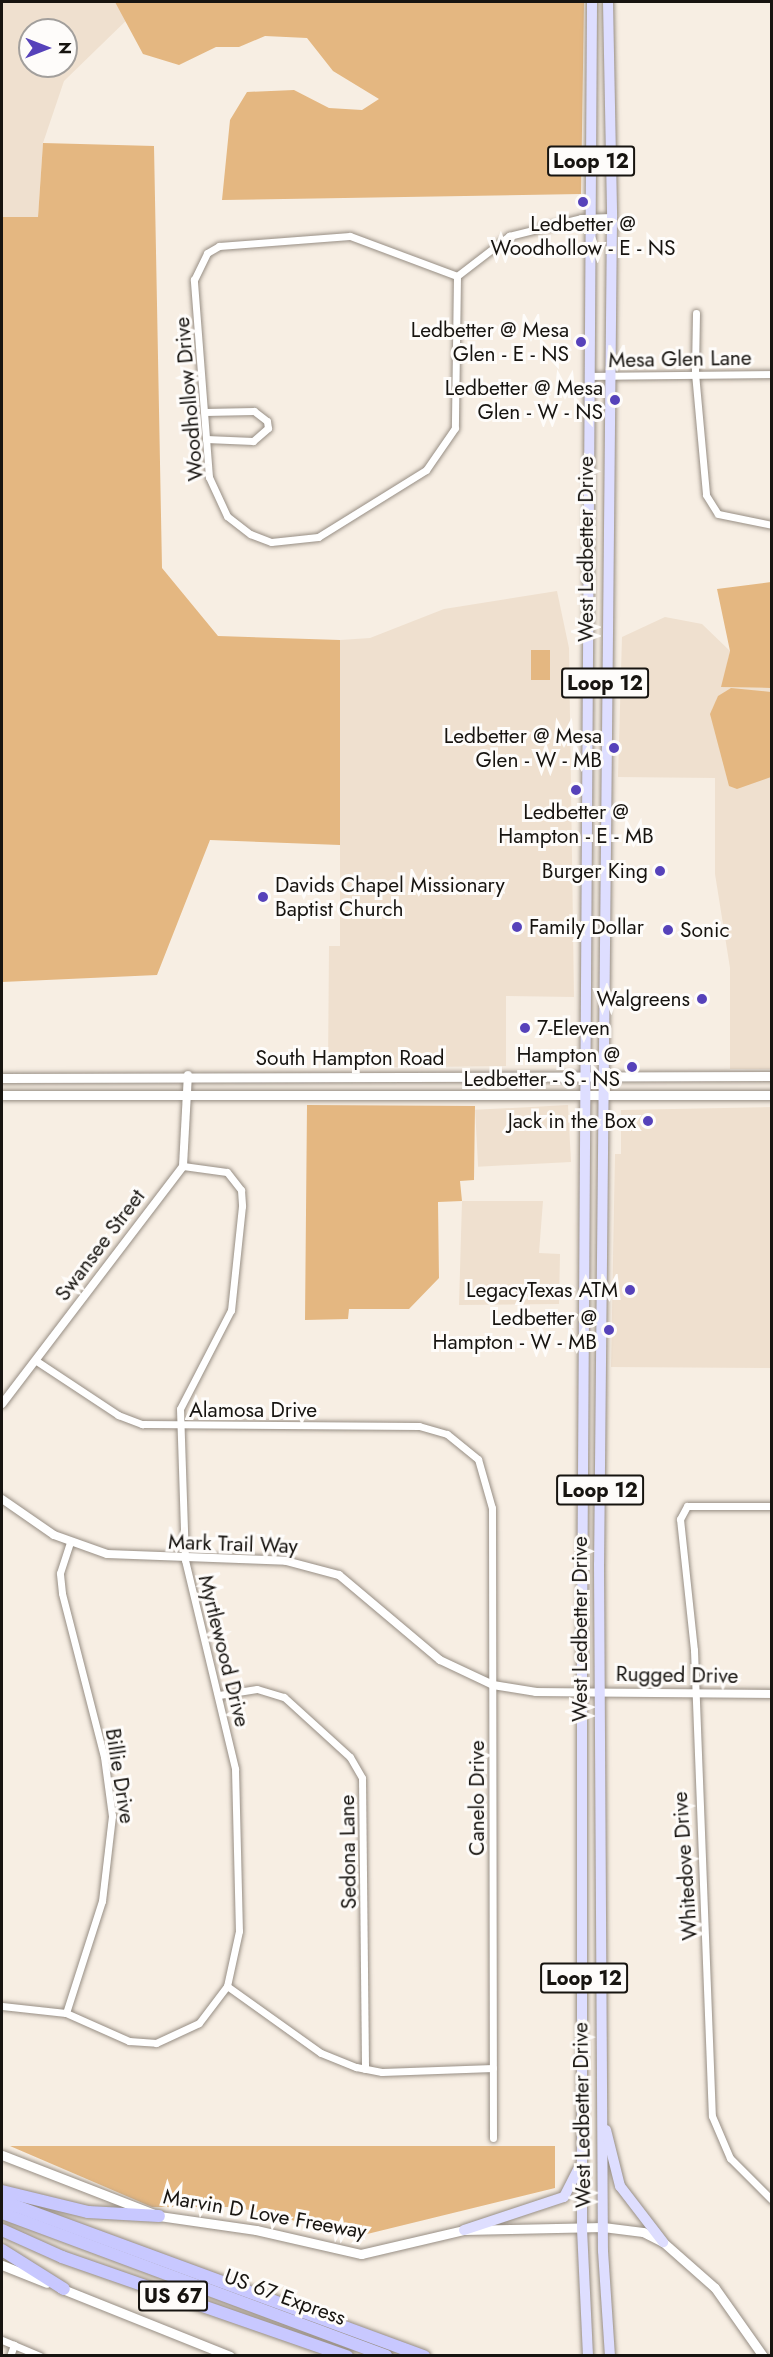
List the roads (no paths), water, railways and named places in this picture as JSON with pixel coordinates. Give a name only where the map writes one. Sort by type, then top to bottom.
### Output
[{"type":"highway","points":[[2,2191],[88,2212],[159,2216]]},
{"type":"highway","name":"US 67","points":[[2,2201],[424,2355]]},
{"type":"highway","name":"US 67 Express","points":[[2,2213],[386,2355]]},
{"type":"highway","name":"US 67","points":[[2,2230],[62,2257],[347,2355]]},
{"type":"highway","points":[[2,2250],[64,2289]]},
{"type":"main road","name":"West Ledbetter Drive","points":[[588,2355],[582,2228],[584,1962],[582,1692],[590,703],[591,2]]},
{"type":"main road","name":"West Ledbetter Drive","points":[[608,2],[612,218],[606,377],[607,892],[600,1962],[603,2227],[610,2355]]},
{"type":"main road","points":[[590,616],[596,659],[605,662]]},
{"type":"main road","points":[[590,703],[602,722],[605,763]]},
{"type":"main road","points":[[587,892],[607,892]]},
{"type":"main road","name":"South Hampton Road","points":[[2,1078],[771,1076]]},
{"type":"main road","points":[[60,1077],[60,1095]]},
{"type":"main road","points":[[321,1094],[324,1077]]},
{"type":"main road","name":"South Hampton Road","points":[[2,1095],[606,1093],[771,1095]]},
{"type":"main road","points":[[585,1239],[604,1241]]},
{"type":"main road","points":[[584,1962],[600,1962]]},
{"type":"main road","points":[[601,2106],[620,2186],[663,2242]]},
{"type":"main road","points":[[464,2230],[571,2192],[584,2130]]},
{"type":"main road","name":"Marvin D Love Freeway","points":[[2,2156],[159,2216],[256,2230],[361,2254],[464,2230],[603,2227],[633,2229],[663,2242],[716,2288],[763,2355]]},
{"type":"main road","points":[[2,2265],[230,2355]]},
{"type":"street","points":[[457,276],[509,236],[591,218],[612,218]]},
{"type":"street","name":"Woodhollow Drive","points":[[350,236],[457,276],[455,428],[426,470],[318,537],[280,543],[250,534],[221,507],[209,477],[205,412],[194,280],[207,254],[219,246],[350,236]]},
{"type":"street","points":[[696,313],[695,373],[700,451],[712,509],[771,525]]},
{"type":"street","name":"Mesa Glen Lane","points":[[589,376],[695,373],[771,374]]},
{"type":"street","points":[[205,412],[254,411],[267,421],[268,428],[253,441],[206,439]]},
{"type":"street","points":[[183,1166],[188,1076]]},
{"type":"street","name":"Swansee Street","points":[[2,1404],[183,1166]]},
{"type":"street","name":"Myrtlewood Drive","points":[[183,1166],[227,1172],[241,1190],[242,1206],[231,1310],[183,1396],[181,1426],[185,1560],[219,1695],[238,1807],[239,1930],[227,1986]]},
{"type":"street","name":"Alamosa Drive","points":[[35,1360],[118,1415],[181,1426],[419,1426],[447,1434],[478,1459]]},
{"type":"street","name":"Canelo Drive","points":[[478,1459],[492,1508],[493,2138]]},
{"type":"street","name":"Mark Trail Way","points":[[2,1499],[70,1543],[133,1558],[286,1561],[339,1575],[375,1600],[440,1660],[493,1686],[582,1692]]},
{"type":"street","name":"Whitedove Drive","points":[[771,1506],[683,1510],[680,1551],[694,1650],[693,1692],[712,2116],[730,2158],[771,2200]]},
{"type":"street","name":"Billie Drive","points":[[66,2013],[102,1901],[112,1826],[104,1757],[62,1593],[60,1573],[70,1543]]},
{"type":"street","name":"Sedona Lane","points":[[219,1695],[257,1689],[284,1697],[350,1757],[362,1778],[365,2070]]},
{"type":"street","name":"Rugged Drive","points":[[582,1692],[771,1694]]},
{"type":"street","points":[[2,2006],[66,2013],[129,2041],[156,2043],[199,2023],[227,1986],[321,2053],[365,2070],[494,2068]]},
{"type":"street","points":[[2,2340],[40,2355]]},
{"type":"street","points":[[10,2355],[14,2346]]},
{"type":"place","name":"Ledbetter @ Woodhollow - E - NS","points":[[583,202]]},
{"type":"place","name":"Ledbetter @ Mesa Glen - E - NS","points":[[581,342]]},
{"type":"place","name":"Ledbetter @ Mesa Glen - W - NS","points":[[615,400]]},
{"type":"place","name":"Ledbetter @ Mesa Glen - W - MB","points":[[614,748]]},
{"type":"place","name":"Ledbetter @ Hampton - E - MB","points":[[576,790]]},
{"type":"place","name":"Burger King","points":[[660,871]]},
{"type":"place","name":"Davids Chapel Missionary Baptist Church","points":[[263,897]]},
{"type":"place","name":"Family Dollar","points":[[517,927]]},
{"type":"place","name":"Sonic","points":[[668,930]]},
{"type":"place","name":"Walgreens","points":[[702,999]]},
{"type":"place","name":"7-Eleven","points":[[525,1028]]},
{"type":"place","name":"Hampton @ Ledbetter - S - NS","points":[[632,1067]]},
{"type":"place","name":"Jack in the Box","points":[[648,1121]]},
{"type":"place","name":"LegacyTexas ATM","points":[[630,1290]]},
{"type":"place","name":"Ledbetter @ Hampton - W - MB","points":[[609,1330]]}]
